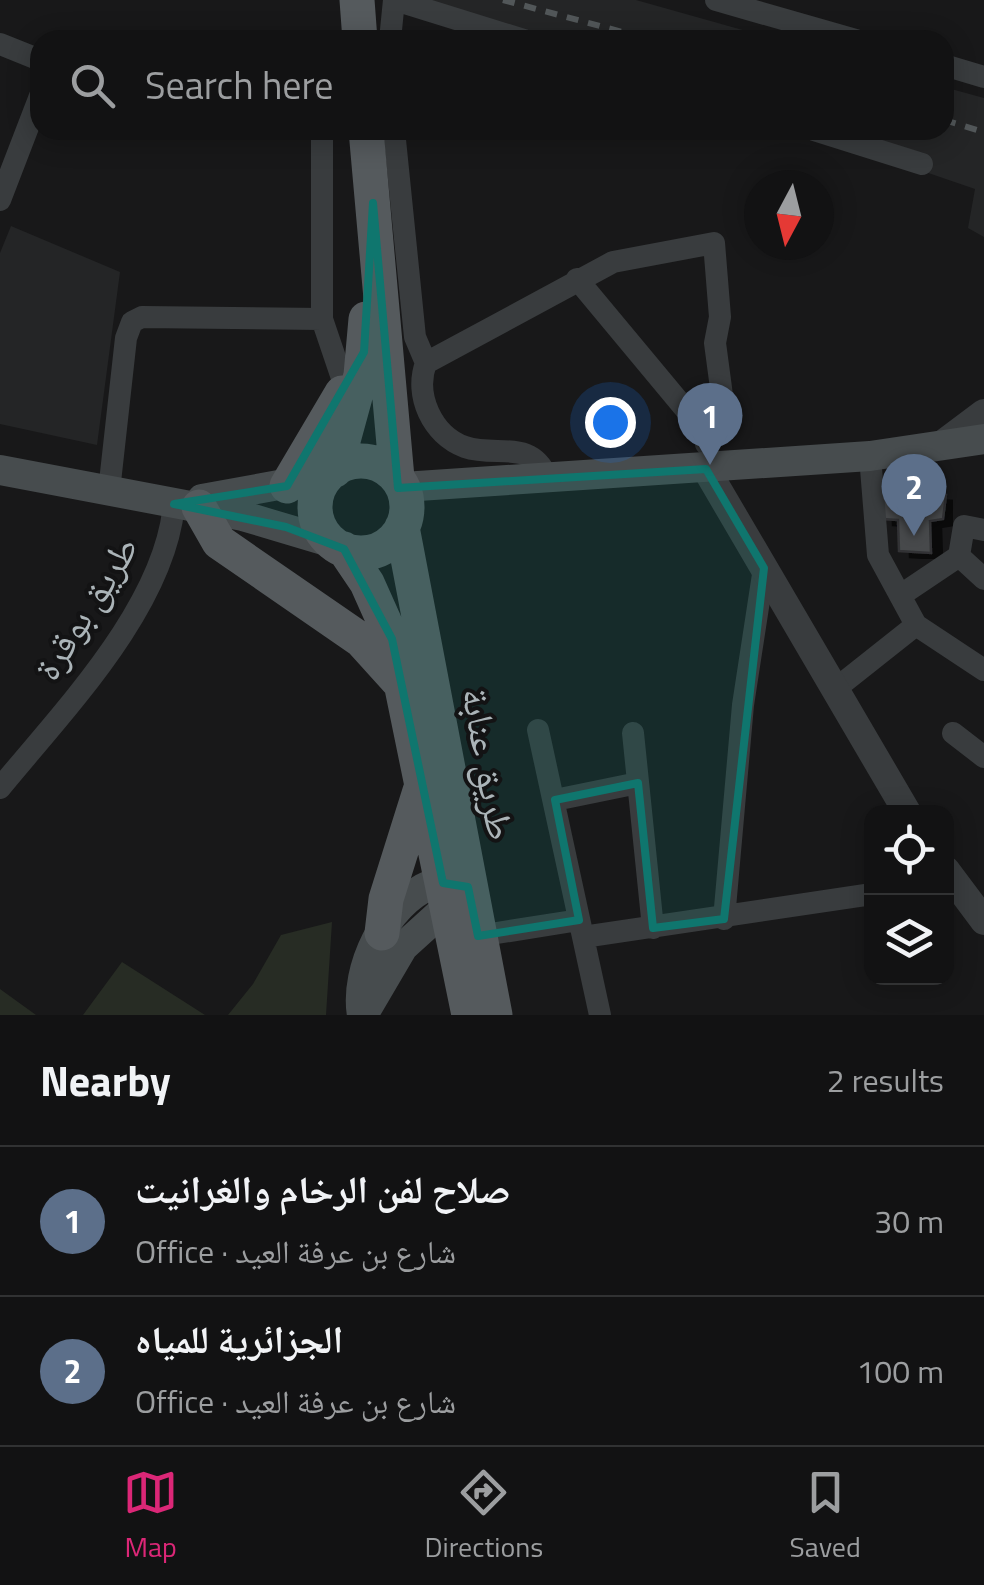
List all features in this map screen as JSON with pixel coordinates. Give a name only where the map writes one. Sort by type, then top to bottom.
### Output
[{"type":"main road","points":[[357,0],[359,30]]},
{"type":"main road","points":[[0,470],[187,506],[336,545],[373,551],[390,542],[402,528],[407,508],[400,483],[367,140]]},
{"type":"main road","points":[[336,545],[316,501],[331,473],[364,352],[373,203]]},
{"type":"main road","points":[[287,486],[364,352]]},
{"type":"main road","points":[[187,506],[287,486],[367,462],[400,483],[706,469],[870,456],[984,439]]},
{"type":"main road","points":[[187,506],[219,542],[361,640],[404,687]]},
{"type":"main road","name":"طريق عنابة","points":[[402,528],[469,1015]]},
{"type":"main road","name":"طريق عنابة","points":[[336,545],[382,613],[404,687],[421,780],[452,893],[478,936],[495,1015]]},
{"type":"main road","points":[[382,933],[386,898],[416,812],[421,780]]},
{"type":"main road","points":[[363,1015],[362,974],[382,933],[412,893],[452,893]]},
{"type":"main road","points":[[363,1015],[403,947],[452,893]]},
{"type":"street","points":[[391,30],[394,0],[492,30]]},
{"type":"street","points":[[716,0],[821,30]]},
{"type":"street","points":[[0,44],[30,56]]},
{"type":"street","points":[[954,68],[984,76]]},
{"type":"street","points":[[0,200],[30,122]]},
{"type":"street","points":[[322,140],[322,318],[345,387]]},
{"type":"street","points":[[395,140],[415,337],[426,364],[420,392],[434,421],[450,438],[464,446],[524,452],[541,464],[547,477]]},
{"type":"street","points":[[846,140],[922,164]]},
{"type":"street","points":[[426,364],[614,262],[714,243],[720,317],[715,343],[723,403],[706,434],[706,469],[903,805]]},
{"type":"street","points":[[577,279],[706,434]]},
{"type":"street","points":[[109,492],[126,338],[132,322],[142,317],[322,318]]},
{"type":"street","points":[[944,443],[984,413]]},
{"type":"street","points":[[870,456],[878,555],[916,624],[984,670]]},
{"type":"street","name":"طريق بوقرة","points":[[0,788],[94,673],[146,590],[187,506]]},
{"type":"street","points":[[901,595],[959,556],[964,526],[984,530]]},
{"type":"street","points":[[959,556],[984,579]]},
{"type":"street","points":[[724,919],[743,705],[764,568]]},
{"type":"street","points":[[834,690],[916,624]]},
{"type":"street","points":[[538,730],[600,1015]]},
{"type":"street","points":[[953,733],[984,757]]},
{"type":"street","points":[[632,734],[653,928]]},
{"type":"street","points":[[555,800],[638,783]]},
{"type":"street","points":[[954,884],[984,922]]},
{"type":"street","points":[[478,936],[653,928],[866,895]]},
{"type":"highlighted area","points":[[373,203],[398,488],[706,469],[764,568],[724,919],[653,928],[638,783],[555,800],[579,920],[478,936],[468,887],[443,883],[392,639],[344,549],[286,527],[174,504],[287,486],[364,352]]},
{"type":"shaded area","points":[[423,0],[636,0],[742,30],[511,30]]},
{"type":"shaded area","points":[[954,90],[984,98],[984,237],[968,228],[975,189],[832,140],[954,140]]},
{"type":"shaded area","points":[[11,226],[120,272],[97,445],[0,424],[0,253]]},
{"type":"shaded area","points":[[332,922],[326,1015],[228,1015],[253,984],[281,935]]},
{"type":"shaded area","points":[[122,962],[205,1015],[83,1015]]},
{"type":"shaded area","points":[[0,989],[36,1015],[0,1015]]},
{"type":"building","points":[[881,493],[946,495],[943,519],[930,521],[931,553],[899,551],[898,520],[882,519]]},
{"type":"railway","points":[[503,0],[615,30]]},
{"type":"railway","points":[[954,123],[984,132]]},
{"type":"place","name":"صلاح لفن الرخام والغرانيت","points":[[710,465]]},
{"type":"place","name":"الجزائرية للمياه","points":[[914,536]]}]
